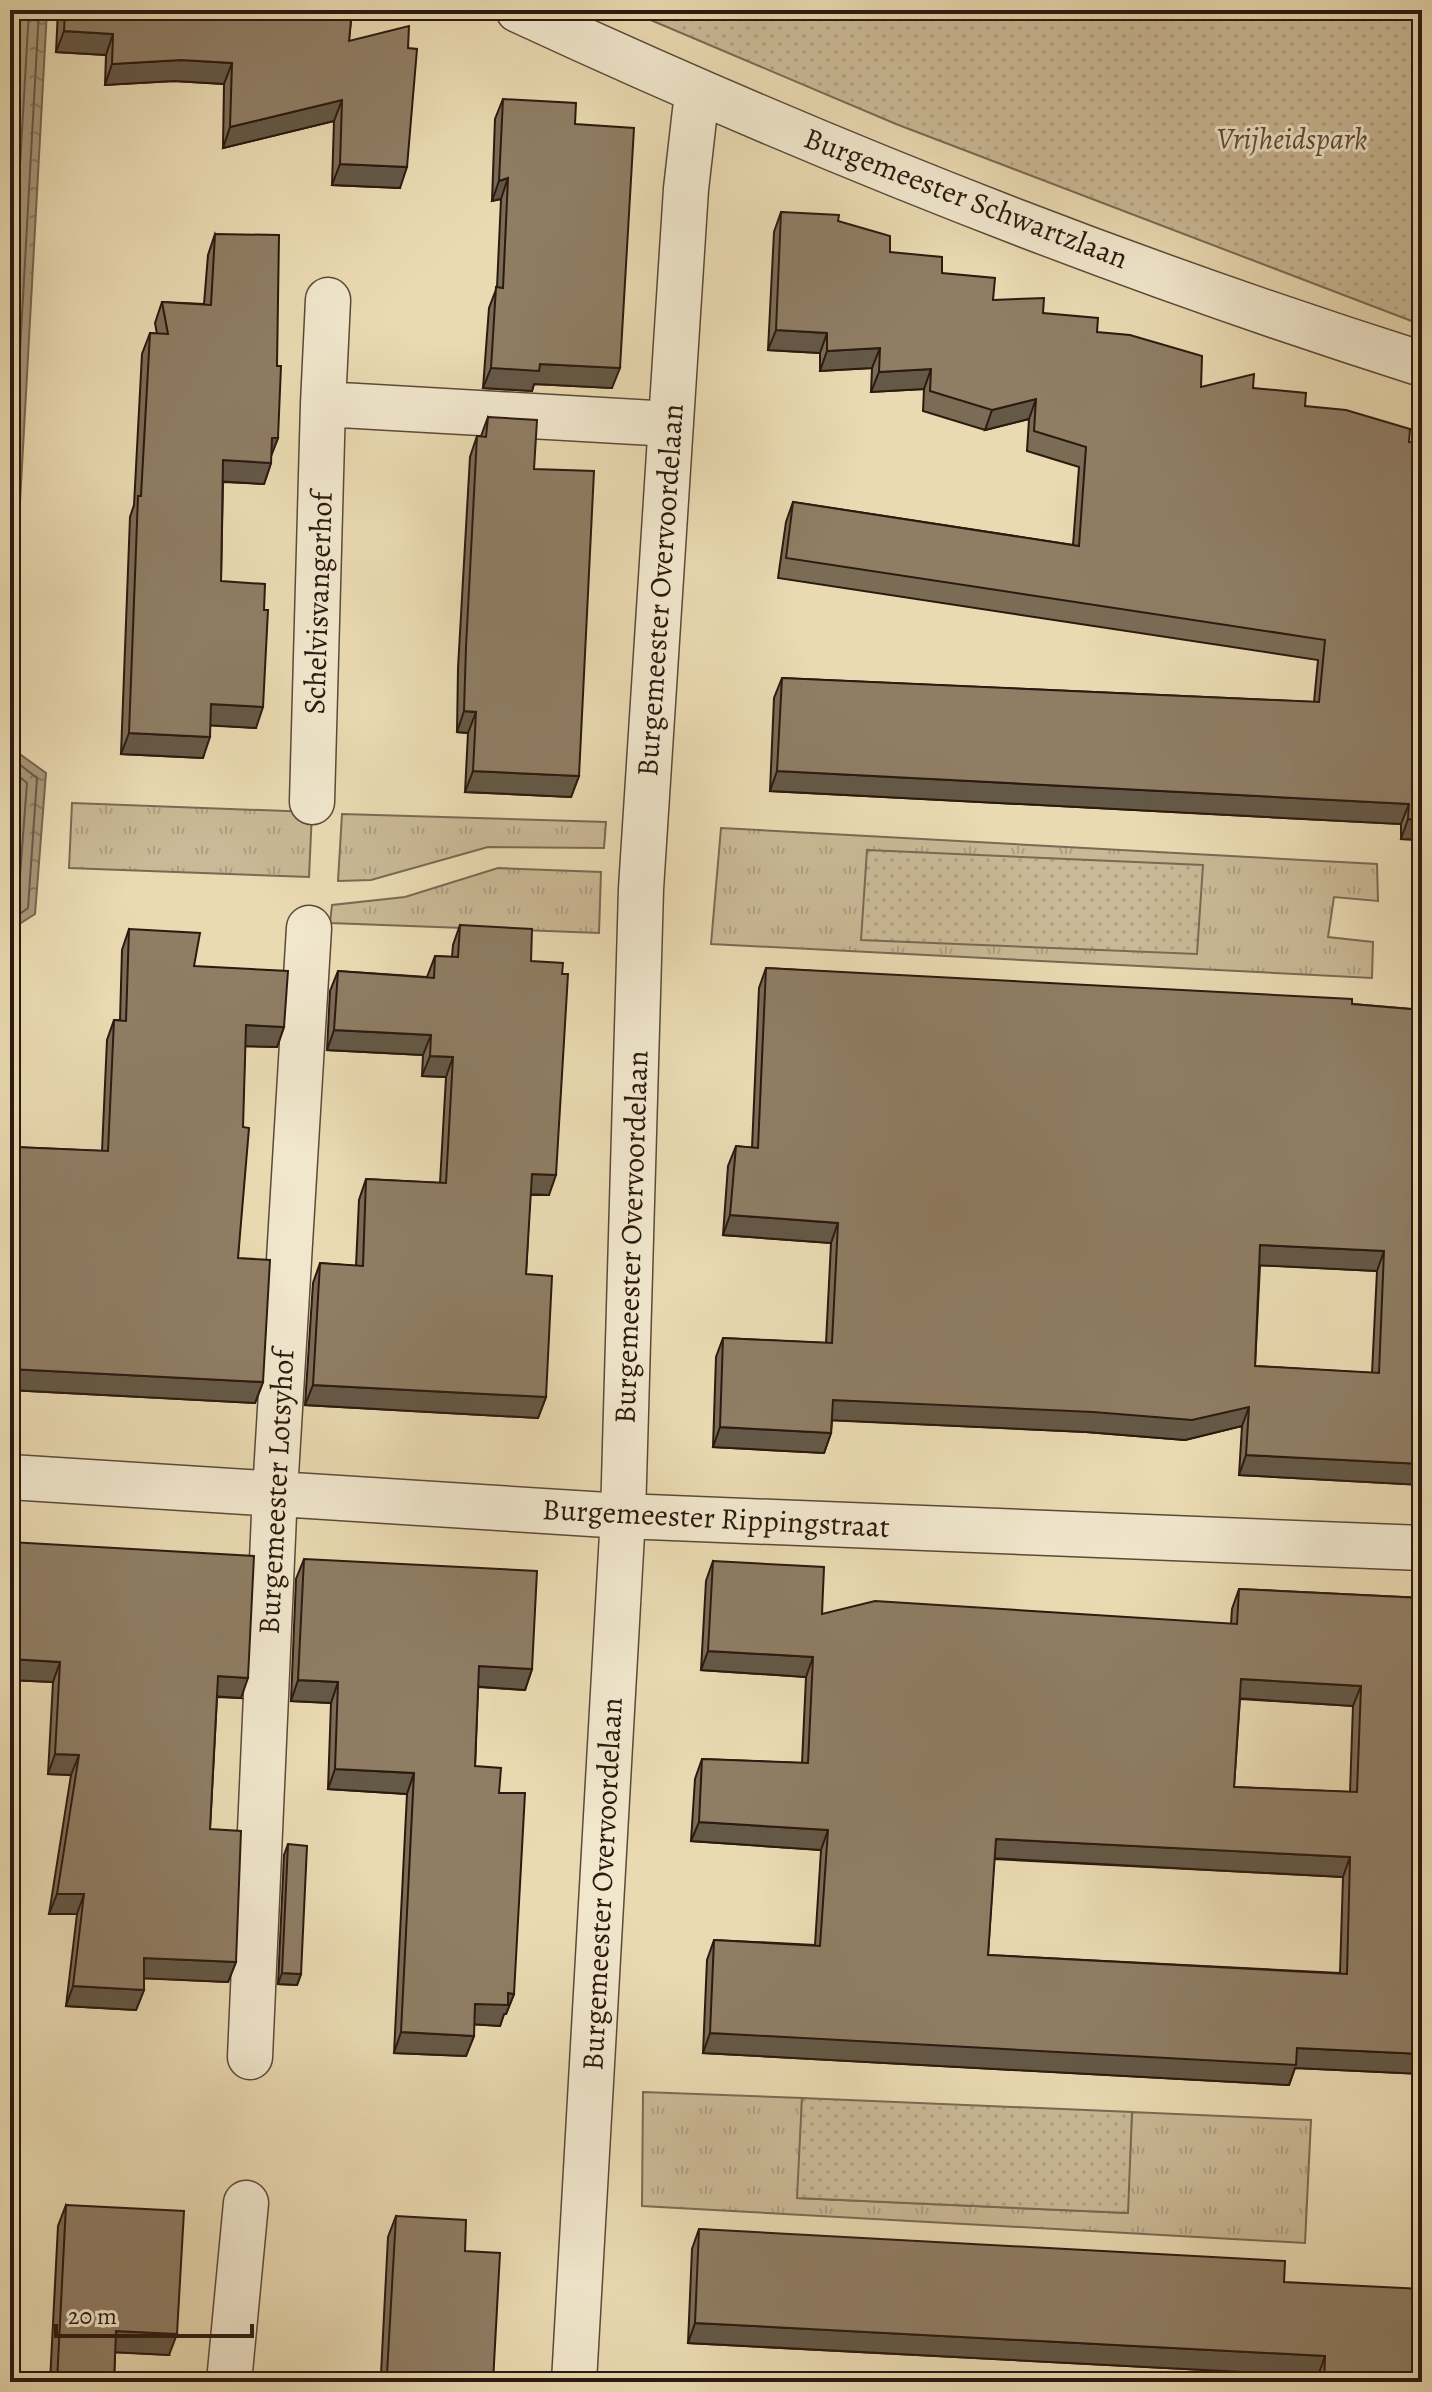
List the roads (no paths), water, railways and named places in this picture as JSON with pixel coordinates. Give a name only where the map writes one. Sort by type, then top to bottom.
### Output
[{"type":"street","name":"Burgemeester Schwartzlaan","points":[[518,10],[697,93],[1075,242],[1323,333],[1422,364]]},
{"type":"street","name":"Burgemeester Overvoordelaan","points":[[574,2382],[623,1516],[641,889],[686,189],[697,93]]},
{"type":"street","name":"Schelvisvangerhof","points":[[312,802],[328,300]]},
{"type":"street","points":[[323,404],[671,424]]},
{"type":"street","name":"Burgemeester Lotsyhof","points":[[250,2057],[275,1492],[309,928]]},
{"type":"street","name":"Burgemeester Rippingstraat","points":[[10,1477],[623,1516],[1422,1548]]},
{"type":"street","points":[[229,2382],[246,2203]]},
{"type":"water","points":[[10,10],[47,10],[10,685]]},
{"type":"water","points":[[10,747],[46,773],[35,914],[10,930]]},
{"type":"park label","name":"Vrijheidspark","points":[[1292,139]]}]
